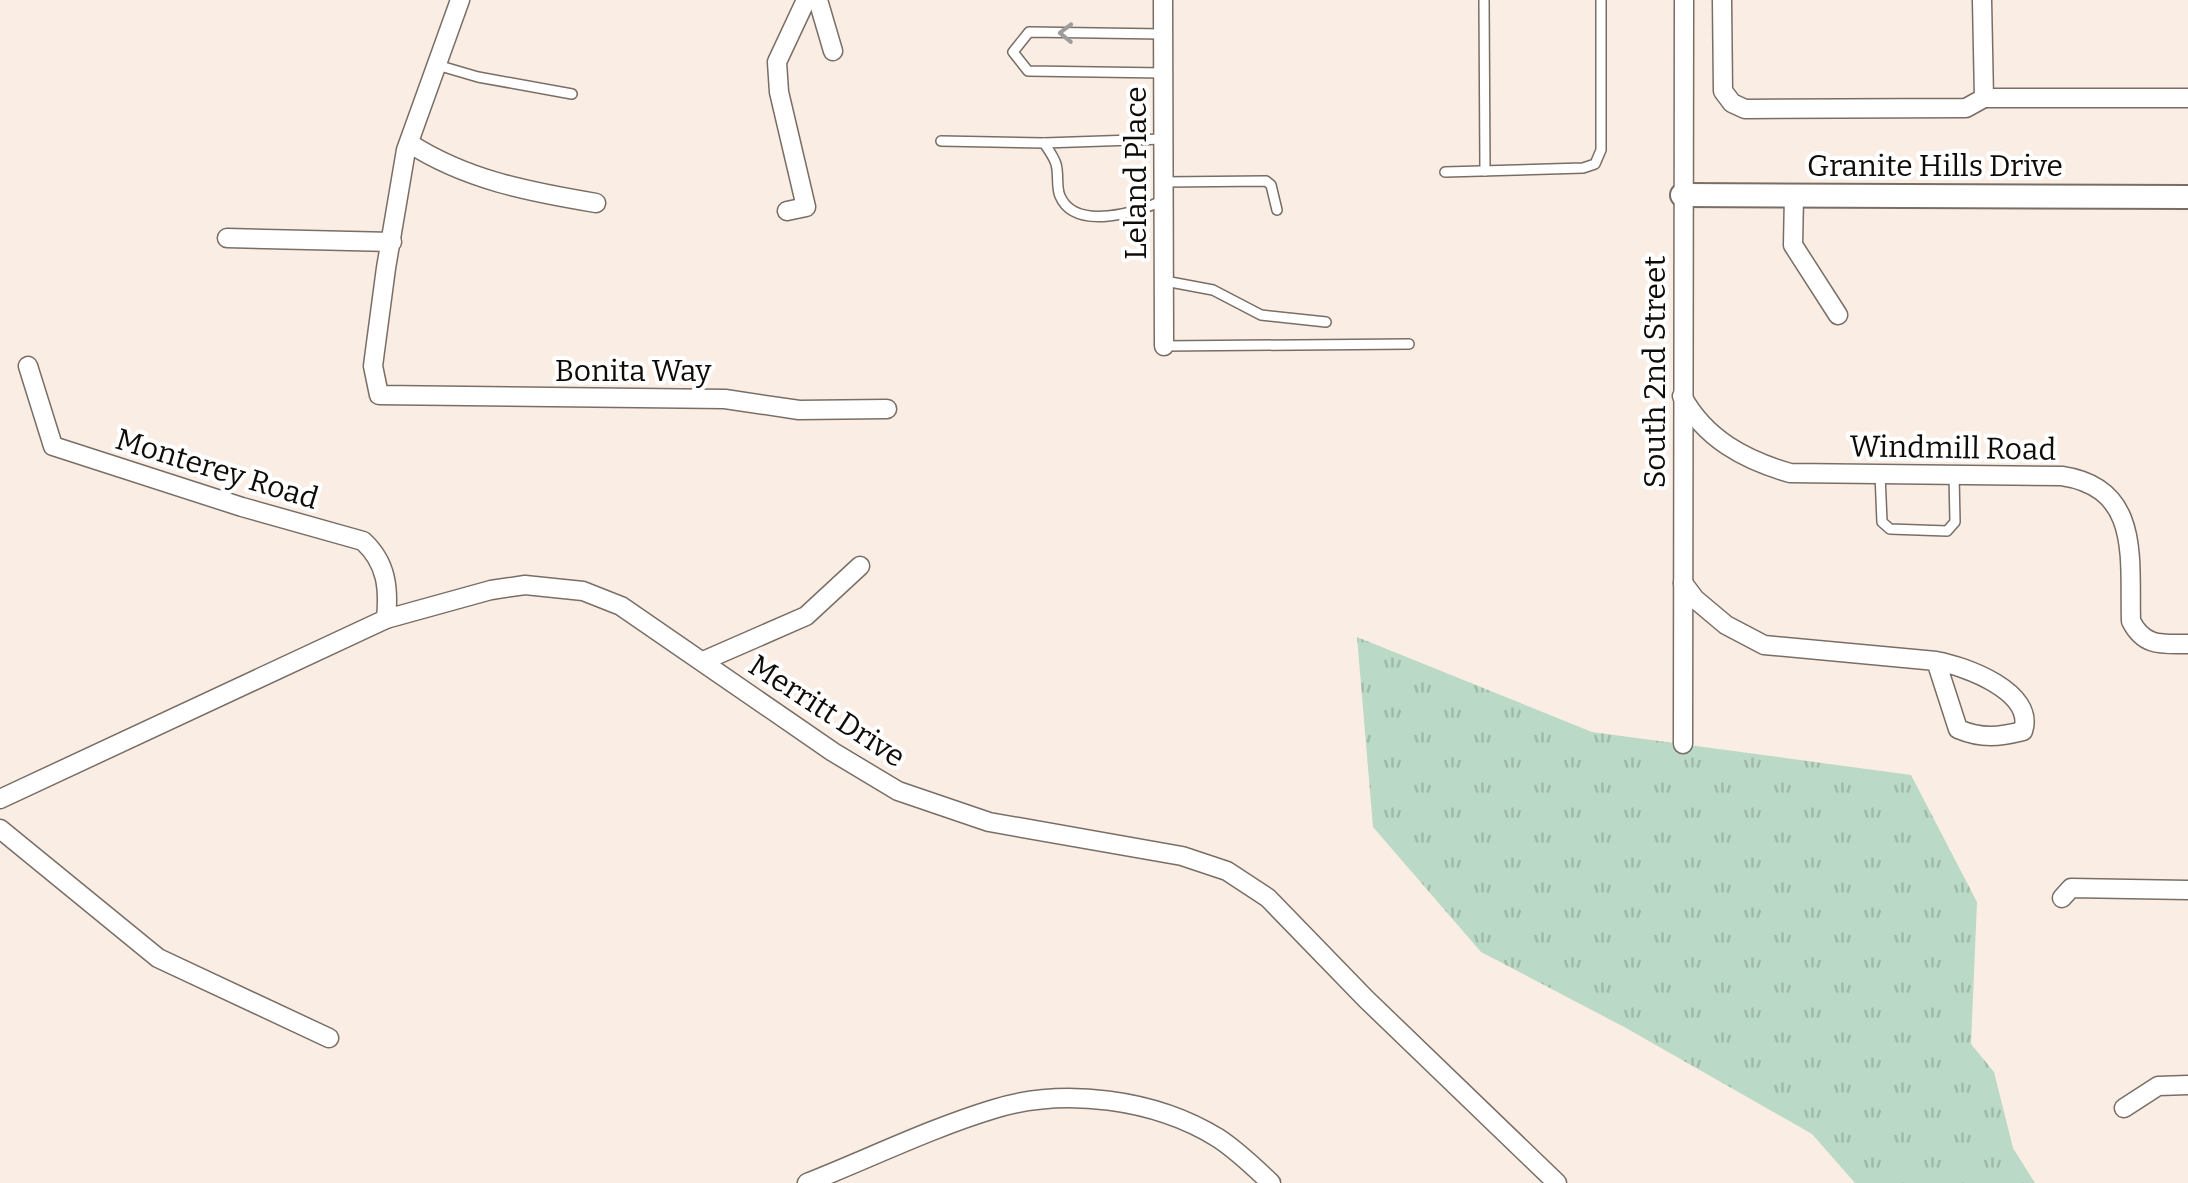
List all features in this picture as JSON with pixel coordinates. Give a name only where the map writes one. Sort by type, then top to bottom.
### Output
[{"type":"street","points":[[227,238],[392,242],[409,144],[460,0]]},
{"type":"street","points":[[786,211],[806,206],[779,92],[777,62],[806,0]]},
{"type":"street","points":[[818,0],[833,51]]},
{"type":"street","name":"Leland Place","points":[[1164,0],[1164,346]]},
{"type":"street","name":"South 2nd Street","points":[[1683,744],[1684,0]]},
{"type":"street","points":[[1722,0],[1723,90],[1732,103],[1745,108],[1966,108],[1984,98],[2188,98]]},
{"type":"street","points":[[1982,0],[1984,98]]},
{"type":"street","points":[[409,144],[440,164],[520,190],[596,203]]},
{"type":"street","name":"Granite Hills Drive","points":[[1682,195],[2188,196]]},
{"type":"street","points":[[1794,196],[1793,246],[1838,315]]},
{"type":"street","name":"Bonita Way","points":[[392,242],[373,366],[379,396],[725,399],[799,410],[887,409]]},
{"type":"street","name":"Monterey Road","points":[[28,366],[53,446],[363,542],[374,552],[386,579],[386,619]]},
{"type":"street","name":"Windmill Road","points":[[1682,395],[1690,410],[1717,439],[1752,462],[1790,473],[2062,476],[2082,480],[2098,488],[2122,514],[2129,532],[2131,622],[2136,632],[2151,644],[2188,644]]},
{"type":"street","points":[[703,660],[806,616],[860,566]]},
{"type":"street","points":[[1683,583],[1710,613],[1738,633],[1764,644],[1936,661],[1966,668],[1998,685],[2024,708],[2023,731],[1997,738],[1974,736],[1958,729],[1936,661]]},
{"type":"street","name":"Merritt Drive","points":[[0,799],[386,619],[508,587],[562,587],[621,606],[833,752],[898,791],[990,822],[1198,860],[1242,878],[1268,898],[1556,1183]]},
{"type":"street","points":[[0,828],[158,958],[329,1038]]},
{"type":"street","points":[[2062,898],[2071,888],[2188,890]]},
{"type":"street","points":[[2124,1108],[2158,1086],[2188,1085]]},
{"type":"street","points":[[807,1183],[994,1109],[1074,1099],[1128,1105],[1176,1119],[1215,1136],[1271,1183]]},
{"type":"lane","points":[[1484,0],[1485,170]]},
{"type":"lane","points":[[1445,172],[1583,168],[1596,164],[1601,150],[1601,0]]},
{"type":"lane","points":[[1164,34],[1029,32],[1013,52],[1028,71],[1164,74]]},
{"type":"lane","points":[[437,65],[478,77],[572,94]]},
{"type":"lane","points":[[941,141],[1164,139]]},
{"type":"lane","points":[[1044,143],[1056,163],[1060,196],[1068,208],[1082,216],[1130,214],[1165,191],[1266,181],[1272,186],[1276,210]]},
{"type":"lane","points":[[1162,280],[1213,290],[1261,315],[1326,322]]},
{"type":"lane","points":[[1164,346],[1409,344]]},
{"type":"lane","points":[[1880,474],[1882,522],[1890,530],[1947,531],[1955,522],[1954,475]]},
{"type":"green space","points":[[1357,637],[1592,732],[1911,775],[1977,902],[1971,1044],[1994,1072],[2013,1148],[2035,1183],[1855,1183],[1812,1134],[1626,1028],[1481,952],[1373,827]]}]
